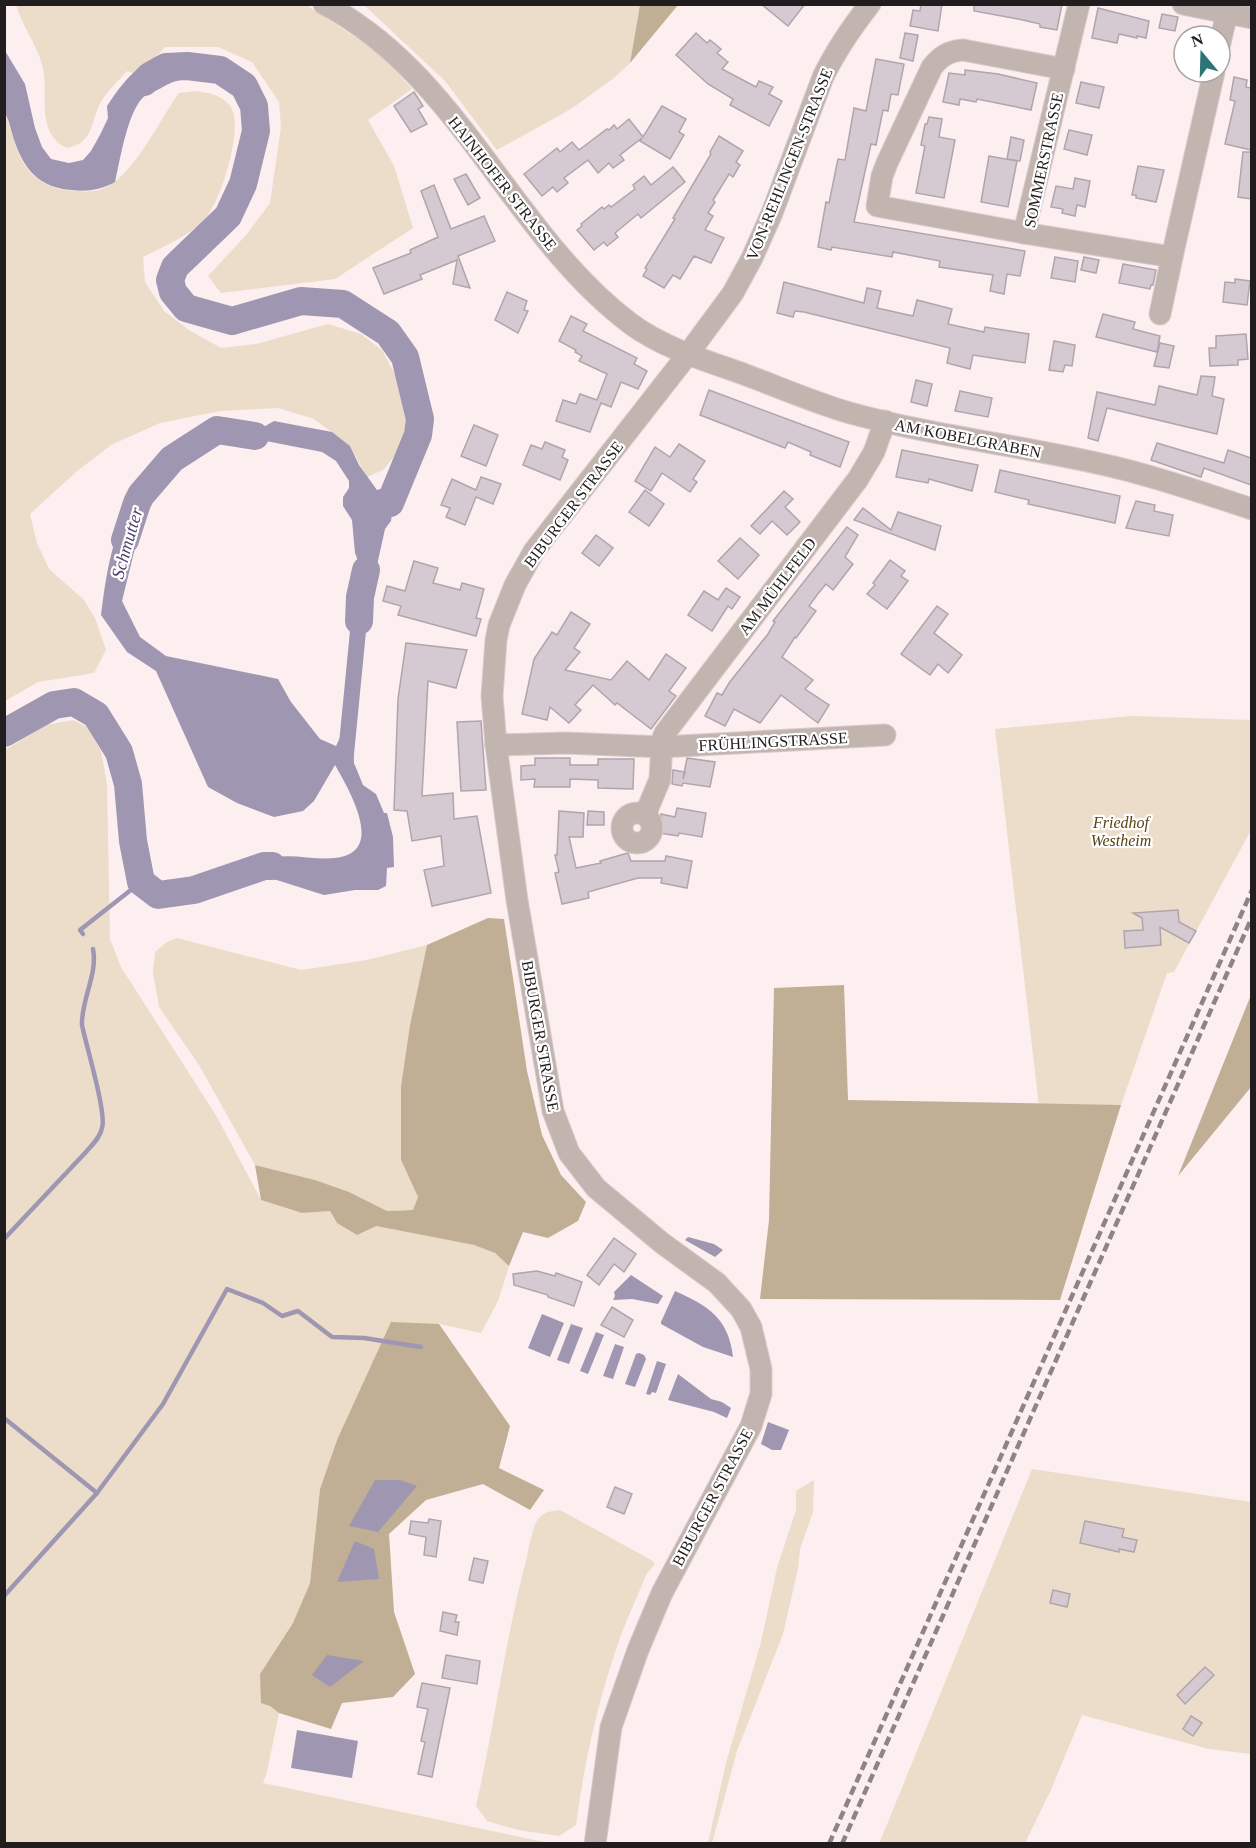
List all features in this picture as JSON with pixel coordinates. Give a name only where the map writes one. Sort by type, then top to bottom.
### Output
[{"type":"street","name":"HAINHOFER STRASSE","points":[[324,4],[366,31],[409,68],[570,266],[600,299],[634,326],[688,354]]},
{"type":"street","name":"VON-REHLINGEN-STRASSE","points":[[688,354],[733,293],[752,258],[781,191],[827,68],[843,40],[870,4]]},
{"type":"street","name":"SOMMERSTRASSE","points":[[1079,4],[1024,233],[1172,257]]},
{"type":"street","points":[[1183,4],[1251,18]]},
{"type":"street","points":[[1224,24],[1227,13]]},
{"type":"street","points":[[1024,233],[877,206],[882,176],[932,67],[945,54],[963,50],[1064,69]]},
{"type":"street","points":[[1160,314],[1211,84]]},
{"type":"street","name":"AM KOBELGRABEN","points":[[688,354],[849,412],[1114,467],[1251,509]]},
{"type":"street","name":"BIBURGER STRASSE","points":[[595,1844],[611,1727],[638,1650],[662,1593],[751,1426],[761,1394],[761,1369],[751,1327],[741,1309],[717,1283],[662,1243],[596,1188],[569,1153],[553,1111],[542,1050],[517,900],[496,745],[492,696],[496,640],[504,608],[534,551],[688,354]]},
{"type":"street","name":"AM MÜHLFELD","points":[[662,747],[665,733],[671,723],[858,479],[874,452],[885,421]]},
{"type":"street","name":"FRÜHLINGSTRASSE","points":[[496,745],[566,743],[662,747],[885,735]]},
{"type":"street","points":[[645,814],[660,779],[662,747]]},
{"type":"green space","points":[[16,5],[306,5],[382,55],[412,89],[368,120],[394,166],[413,228],[335,279],[221,293],[208,276],[247,234],[270,203],[281,127],[279,102],[252,62],[218,47],[165,47],[154,58],[132,73],[127,71],[102,100],[87,136],[83,141],[67,148],[50,132],[45,111],[42,64]]},
{"type":"green space","points":[[364,5],[640,5],[630,63],[614,78],[571,109],[497,150],[445,81]]},
{"type":"green space","points":[[195,91],[214,95],[229,104],[234,116],[234,140],[222,187],[203,221],[175,241],[143,257],[145,282],[164,311],[189,330],[221,348],[256,344],[328,324],[361,334],[382,350],[401,386],[412,418],[403,446],[383,470],[367,477],[350,446],[314,419],[278,408],[220,411],[160,423],[111,445],[76,472],[30,514],[37,543],[49,569],[84,600],[95,618],[106,650],[94,673],[38,682],[5,701],[4,112],[21,158],[32,174],[47,185],[59,189],[94,191],[113,183],[135,161],[179,93]]},
{"type":"green space","name":"Friedhof Westheim","points":[[1132,716],[1251,720],[1251,830],[1174,972],[1167,973],[1121,1105],[1039,1106],[995,729]]},
{"type":"green space","points":[[73,720],[87,727],[101,751],[107,784],[110,939],[121,967],[217,1117],[261,1200],[302,1213],[330,1211],[337,1223],[376,1226],[474,1245],[495,1253],[509,1266],[498,1301],[481,1333],[439,1324],[337,1440],[320,1489],[310,1583],[293,1623],[260,1674],[270,1706],[279,1713],[263,1783],[549,1843],[5,1844],[5,750],[46,725]]},
{"type":"green space","points":[[177,938],[301,970],[367,960],[427,945],[410,1025],[401,1086],[401,1160],[418,1197],[413,1210],[387,1211],[349,1192],[315,1180],[255,1165],[199,1065],[159,1007],[153,972],[155,952],[167,942]]},
{"type":"green space","points":[[1032,1469],[1251,1502],[1251,1754],[1209,1749],[1082,1715],[1050,1792],[1025,1843],[879,1844]]},
{"type":"green space","points":[[814,1480],[813,1512],[800,1549],[798,1569],[783,1634],[737,1751],[712,1843],[708,1843],[726,1763],[761,1642],[777,1568],[796,1510],[796,1491]]},
{"type":"green space","points":[[560,1510],[655,1564],[647,1573],[629,1615],[598,1709],[576,1825],[559,1836],[518,1830],[487,1821],[476,1806],[512,1619],[533,1530],[541,1516]]},
{"type":"shaded area","points":[[640,5],[678,5],[630,63]]},
{"type":"shaded area","points":[[488,918],[504,919],[527,1071],[542,1135],[561,1175],[586,1202],[578,1221],[548,1238],[523,1232],[509,1266],[495,1253],[474,1245],[376,1226],[357,1235],[337,1223],[330,1211],[302,1213],[261,1200],[255,1165],[315,1180],[349,1192],[387,1211],[413,1210],[418,1197],[401,1160],[401,1086],[410,1025],[427,945]]},
{"type":"shaded area","points":[[844,985],[848,1100],[1121,1105],[1060,1300],[760,1299],[769,1220],[774,988]]},
{"type":"shaded area","points":[[1251,995],[1251,1087],[1178,1176]]},
{"type":"shaded area","points":[[391,1322],[439,1324],[510,1426],[499,1468],[544,1490],[530,1510],[483,1484],[426,1500],[389,1534],[394,1612],[415,1674],[393,1697],[342,1703],[331,1729],[279,1713],[261,1703],[260,1674],[293,1623],[310,1583],[320,1489],[337,1440]]},
{"type":"water","points":[[4,49],[25,84],[35,128],[42,147],[51,159],[69,163],[83,160],[91,151],[108,118],[107,106],[134,72],[160,57],[172,54],[185,79],[147,94],[140,101],[130,122],[115,182],[99,189],[77,191],[58,188],[46,184],[29,170],[18,150],[4,109]]},
{"type":"water","points":[[274,421],[332,432],[350,446],[359,465],[377,490],[388,487],[388,480],[403,472],[406,475],[406,484],[393,506],[391,521],[385,529],[373,583],[360,606],[356,582],[361,568],[355,553],[352,520],[343,506],[343,497],[349,488],[349,481],[336,461],[322,452],[266,441],[249,447],[225,443],[217,430],[260,429]]},
{"type":"water","points":[[137,503],[135,548],[122,601],[140,637],[166,656],[278,679],[291,702],[320,739],[336,746],[343,731],[353,732],[354,763],[363,785],[376,794],[384,813],[387,813],[393,837],[394,867],[387,868],[386,886],[378,890],[355,890],[324,895],[264,876],[233,876],[275,857],[335,858],[351,854],[359,845],[362,833],[360,819],[335,765],[314,801],[303,811],[274,817],[237,803],[208,787],[156,671],[127,652],[101,615],[111,555],[116,539],[128,512]]},
{"type":"water","points":[[688,1237],[714,1244],[723,1250],[715,1257],[685,1240]]},
{"type":"water","points":[[631,1275],[663,1296],[658,1304],[632,1299],[613,1300],[614,1292]]},
{"type":"water","points":[[675,1291],[707,1308],[721,1322],[733,1357],[703,1347],[661,1324]]},
{"type":"water","points":[[542,1314],[564,1323],[550,1357],[528,1348]]},
{"type":"water","points":[[571,1324],[583,1328],[569,1364],[557,1360]]},
{"type":"water","points":[[596,1332],[604,1335],[588,1374],[580,1371]]},
{"type":"water","points":[[615,1344],[624,1347],[613,1379],[603,1376]]},
{"type":"water","points":[[639,1353],[646,1359],[635,1387],[625,1384],[636,1354]]},
{"type":"water","points":[[657,1361],[666,1364],[656,1393],[646,1394]]},
{"type":"water","points":[[678,1374],[711,1399],[731,1408],[727,1418],[714,1412],[668,1400]]},
{"type":"water","points":[[768,1422],[789,1430],[781,1450],[772,1450],[761,1444]]},
{"type":"water","points":[[375,1480],[400,1480],[417,1486],[378,1532],[349,1526]]},
{"type":"water","points":[[355,1541],[374,1549],[379,1579],[337,1582]]},
{"type":"water","points":[[327,1655],[364,1661],[330,1687],[312,1675]]},
{"type":"water","points":[[297,1730],[358,1741],[352,1778],[291,1768]]},
{"type":"building","points":[[761,4],[805,4],[788,26]]},
{"type":"building","points":[[921,4],[942,4],[938,31],[910,26],[913,10],[920,11]]},
{"type":"building","points":[[974,4],[1062,4],[1057,30],[1040,27],[1040,24],[1023,20],[974,11]]},
{"type":"building","points":[[1098,8],[1149,21],[1146,38],[1119,34],[1117,43],[1092,38]]},
{"type":"building","points":[[1162,14],[1178,17],[1176,24],[1172,24],[1172,30],[1159,28]]},
{"type":"building","points":[[696,33],[707,43],[710,40],[721,49],[717,53],[728,62],[722,69],[756,87],[759,81],[773,87],[769,94],[782,101],[769,126],[730,105],[733,99],[708,84],[676,55]]},
{"type":"building","points":[[905,33],[918,35],[913,61],[900,58]]},
{"type":"building","points":[[876,59],[904,64],[898,95],[891,94],[888,111],[883,110],[876,145],[871,144],[854,222],[1025,251],[1020,276],[1007,274],[1004,294],[990,291],[993,275],[939,267],[940,261],[893,252],[892,257],[832,247],[831,250],[818,247],[826,202],[829,203],[838,159],[845,160],[854,108],[866,111]]},
{"type":"building","points":[[965,70],[998,74],[1037,83],[1031,110],[977,99],[976,102],[960,99],[959,105],[943,102],[949,73],[965,75]]},
{"type":"building","points":[[1234,77],[1247,80],[1246,87],[1251,88],[1251,150],[1225,144],[1235,101],[1230,100]]},
{"type":"building","points":[[1081,82],[1104,87],[1099,108],[1076,103]]},
{"type":"building","points":[[414,92],[423,106],[418,109],[427,124],[411,132],[394,106]]},
{"type":"building","points":[[662,106],[686,119],[679,132],[684,135],[670,159],[640,141],[642,138],[620,155],[624,160],[613,168],[609,163],[598,173],[588,160],[564,178],[568,183],[557,192],[553,187],[542,196],[524,174],[557,148],[560,152],[572,142],[579,150],[607,129],[609,130],[614,125],[617,129],[629,119],[643,137]]},
{"type":"building","points":[[929,117],[942,119],[939,137],[955,140],[944,198],[916,193],[925,146],[921,145],[925,124]]},
{"type":"building","points":[[1069,130],[1092,135],[1087,155],[1064,149]]},
{"type":"building","points":[[719,136],[743,151],[736,162],[740,165],[733,177],[729,174],[708,213],[713,216],[705,230],[724,238],[711,263],[694,256],[680,279],[673,275],[664,288],[643,276],[647,269],[645,268],[675,219],[673,218],[711,154]]},
{"type":"building","points":[[1011,137],[1024,140],[1020,161],[1007,159]]},
{"type":"building","points":[[1243,152],[1251,152],[1251,199],[1238,197]]},
{"type":"building","points":[[989,156],[1017,161],[1008,207],[981,202]]},
{"type":"building","points":[[1138,166],[1164,170],[1156,202],[1132,195]]},
{"type":"building","points":[[673,167],[685,182],[641,218],[638,214],[615,233],[618,237],[607,246],[604,242],[594,250],[577,230],[602,207],[604,209],[609,205],[611,207],[635,189],[633,185],[644,176],[651,185]]},
{"type":"building","points":[[466,174],[480,198],[468,205],[454,179]]},
{"type":"building","points":[[1075,178],[1090,181],[1085,207],[1077,205],[1075,216],[1062,213],[1063,209],[1051,207],[1056,186],[1073,189]]},
{"type":"building","points":[[434,185],[451,229],[484,216],[495,241],[458,256],[470,288],[453,284],[457,260],[420,275],[422,279],[384,294],[373,268],[411,253],[410,250],[438,237],[421,191]]},
{"type":"building","points":[[1055,257],[1078,261],[1075,282],[1051,278]]},
{"type":"building","points":[[1084,257],[1099,260],[1096,273],[1081,270]]},
{"type":"building","points":[[1123,264],[1156,270],[1150,289],[1119,283]]},
{"type":"building","points":[[1235,279],[1250,281],[1247,305],[1223,302],[1225,282],[1235,283]]},
{"type":"building","points":[[784,282],[864,303],[867,288],[881,291],[877,308],[913,316],[917,300],[952,309],[948,324],[984,332],[985,327],[1029,334],[1025,363],[973,355],[970,369],[947,363],[950,348],[804,312],[795,311],[793,317],[777,313]]},
{"type":"building","points":[[507,292],[527,301],[524,310],[528,311],[518,333],[495,320]]},
{"type":"building","points":[[1103,314],[1135,322],[1133,329],[1160,336],[1157,352],[1096,337]]},
{"type":"building","points":[[571,316],[587,324],[583,331],[637,358],[634,364],[647,371],[638,389],[621,382],[611,407],[601,403],[590,432],[556,421],[563,400],[576,404],[580,394],[597,400],[607,374],[579,361],[582,356],[575,352],[576,350],[559,341]]},
{"type":"building","points":[[1246,334],[1248,359],[1238,360],[1238,365],[1210,366],[1209,348],[1216,348],[1216,336]]},
{"type":"building","points":[[1054,341],[1075,345],[1072,366],[1065,365],[1063,372],[1049,370]]},
{"type":"building","points":[[1160,343],[1174,346],[1169,368],[1154,366]]},
{"type":"building","points":[[1201,376],[1215,377],[1212,396],[1224,399],[1217,434],[1107,408],[1098,441],[1088,438],[1097,392],[1155,405],[1159,386],[1197,395]]},
{"type":"building","points":[[916,380],[932,384],[927,406],[911,402]]},
{"type":"building","points":[[709,390],[849,442],[840,467],[810,455],[811,452],[788,442],[785,448],[700,415]]},
{"type":"building","points":[[960,391],[992,398],[988,417],[955,411]]},
{"type":"building","points":[[474,425],[498,435],[486,466],[461,456]]},
{"type":"building","points":[[545,442],[565,450],[562,457],[568,460],[560,480],[523,465],[531,445],[542,449]]},
{"type":"building","points":[[1157,443],[1224,463],[1228,450],[1251,458],[1251,485],[1204,468],[1201,477],[1151,460]]},
{"type":"building","points":[[679,444],[705,461],[693,479],[697,482],[690,492],[662,473],[651,491],[635,481],[655,447],[670,457]]},
{"type":"building","points":[[902,450],[978,465],[972,491],[929,479],[928,483],[896,477]]},
{"type":"building","points":[[1000,470],[1120,496],[1115,523],[1028,504],[1029,500],[995,492]]},
{"type":"building","points":[[481,477],[501,484],[493,504],[476,497],[465,525],[446,517],[450,508],[441,505],[452,479],[476,490]]},
{"type":"building","points":[[645,490],[664,504],[649,526],[629,512]]},
{"type":"building","points":[[784,491],[793,499],[785,507],[800,522],[787,535],[772,521],[760,534],[751,526]]},
{"type":"building","points":[[1136,501],[1155,505],[1154,511],[1173,515],[1169,536],[1126,528]]},
{"type":"building","points":[[863,508],[891,530],[898,512],[941,526],[935,550],[854,520]]},
{"type":"building","points":[[847,527],[858,535],[845,557],[853,564],[833,590],[826,584],[817,595],[809,606],[816,611],[782,657],[813,680],[805,689],[829,705],[818,723],[781,695],[760,723],[734,709],[725,726],[705,716],[717,693],[722,695],[768,634],[775,622],[773,621]]},
{"type":"building","points":[[596,535],[613,548],[599,566],[582,553]]},
{"type":"building","points":[[740,538],[759,555],[738,579],[718,561]]},
{"type":"building","points":[[890,560],[905,571],[901,576],[908,581],[887,609],[867,594]]},
{"type":"building","points":[[414,561],[438,568],[433,583],[460,590],[462,583],[484,589],[476,618],[481,619],[476,636],[398,615],[401,606],[383,601],[387,586],[405,591]]},
{"type":"building","points":[[726,588],[740,597],[732,609],[728,606],[712,631],[688,615],[704,591],[718,600]]},
{"type":"building","points":[[937,606],[948,614],[934,633],[962,655],[948,673],[938,664],[930,675],[901,654]]},
{"type":"building","points":[[571,612],[590,624],[574,648],[580,652],[565,670],[611,680],[627,661],[649,680],[666,654],[686,668],[669,691],[676,696],[651,729],[617,703],[615,705],[593,685],[575,705],[581,710],[569,723],[550,707],[547,720],[522,714],[534,659],[552,632],[557,635]]},
{"type":"building","points":[[406,643],[467,650],[456,688],[428,681],[422,796],[453,793],[454,819],[477,816],[491,893],[432,906],[424,870],[444,866],[441,836],[412,841],[407,811],[394,810],[398,699]]},
{"type":"building","points":[[481,721],[486,790],[461,791],[457,722]]},
{"type":"building","points":[[535,758],[570,758],[570,765],[598,765],[598,759],[634,759],[633,789],[598,788],[598,780],[570,779],[570,787],[534,787],[535,779],[521,780],[521,766],[535,765]]},
{"type":"building","points":[[687,758],[715,762],[710,787],[683,783],[682,786],[672,784],[673,770],[684,772]]},
{"type":"building","points":[[677,808],[706,813],[702,837],[679,833],[678,836],[660,833],[661,814],[675,817]]},
{"type":"building","points":[[559,811],[584,813],[583,837],[569,837],[576,868],[601,863],[600,861],[628,853],[631,861],[665,861],[666,856],[692,861],[687,888],[661,883],[662,878],[638,878],[588,892],[589,898],[562,904],[555,873],[559,872],[555,855],[557,855]]},
{"type":"building","points":[[588,811],[604,812],[604,825],[587,825]]},
{"type":"building","points":[[1178,910],[1179,922],[1196,931],[1189,943],[1160,927],[1161,945],[1125,948],[1124,931],[1143,930],[1142,918],[1133,913]]},
{"type":"building","points":[[614,1238],[636,1254],[624,1272],[614,1264],[599,1285],[587,1275]]},
{"type":"building","points":[[537,1271],[555,1276],[556,1273],[582,1282],[574,1306],[514,1285],[513,1274]]},
{"type":"building","points":[[612,1307],[633,1320],[624,1337],[601,1325]]},
{"type":"building","points":[[615,1487],[632,1494],[624,1514],[607,1507]]},
{"type":"building","points":[[429,1519],[441,1521],[436,1557],[424,1555],[426,1537],[409,1534],[411,1521],[428,1523]]},
{"type":"building","points":[[1085,1521],[1124,1529],[1122,1537],[1137,1540],[1134,1552],[1119,1549],[1119,1552],[1080,1543]]},
{"type":"building","points":[[474,1558],[488,1561],[483,1583],[469,1580]]},
{"type":"building","points":[[1053,1590],[1070,1594],[1067,1607],[1050,1603]]},
{"type":"building","points":[[443,1612],[457,1615],[455,1622],[459,1622],[457,1635],[440,1631]]},
{"type":"building","points":[[446,1655],[480,1661],[477,1684],[442,1678]]},
{"type":"building","points":[[1205,1667],[1214,1675],[1185,1704],[1177,1695]]},
{"type":"building","points":[[422,1683],[450,1688],[432,1777],[418,1774],[425,1742],[421,1741],[428,1709],[417,1707]]},
{"type":"building","points":[[1191,1716],[1202,1723],[1193,1736],[1183,1729]]},
{"type":"waterway","name":"Schmutter","points":[[144,82],[166,67],[187,66],[220,70],[244,86],[254,106],[256,131],[243,184],[228,216],[175,267],[170,280],[173,292],[186,308],[232,321],[301,301],[343,304],[388,333],[405,357],[420,419],[418,435],[390,503],[386,502]]},
{"type":"waterway","name":"Schmutter","points":[[125,540],[141,495],[172,459],[217,430],[255,436]]},
{"type":"waterway","name":"Schmutter","points":[[359,621],[360,597],[366,570]]},
{"type":"waterway","name":"Schmutter","points":[[346,754],[359,621]]},
{"type":"waterway","name":"Schmutter","points":[[4,733],[54,705],[74,702],[96,715],[119,752],[128,784],[133,841],[141,882],[158,895],[194,890],[264,866],[272,866]]},
{"type":"waterway","points":[[83,934],[80,930],[141,882]]},
{"type":"waterway","points":[[4,1239],[96,1141],[101,1132],[102,1109],[82,1025],[93,968],[93,949]]},
{"type":"waterway","points":[[97,1493],[163,1404],[227,1289],[263,1303],[282,1316],[298,1311],[332,1337],[364,1338],[421,1347]]},
{"type":"waterway","points":[[4,1418],[97,1493],[4,1596]]},
{"type":"railway","points":[[829,1844],[1252,890]]},
{"type":"railway","points":[[842,1844],[1252,917]]}]
